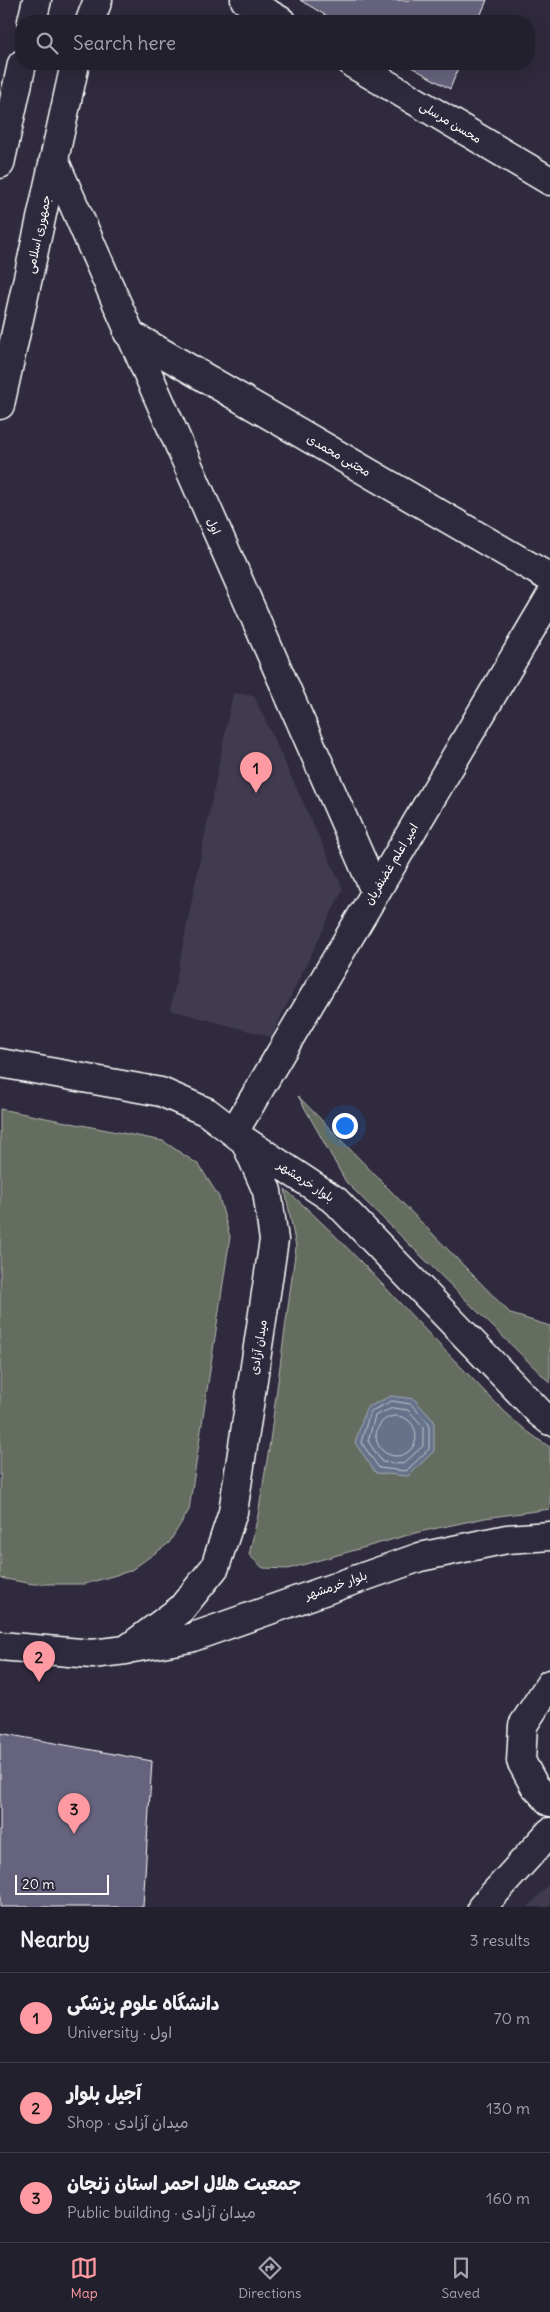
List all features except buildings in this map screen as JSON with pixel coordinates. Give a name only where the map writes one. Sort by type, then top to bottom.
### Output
[{"type":"street","points":[[33,15],[37,0]]},
{"type":"street","points":[[92,15],[98,0]]},
{"type":"street","points":[[245,0],[271,15]]},
{"type":"street","points":[[0,164],[21,70]]},
{"type":"street","name":"جمهوری اسلامی","points":[[0,405],[74,70]]},
{"type":"street","name":"محسن مرسلی","points":[[363,70],[550,181]]},
{"type":"street","name":"اول","points":[[54,160],[128,333],[375,891]]},
{"type":"street","name":"مجتبی محمدی","points":[[128,333],[550,578]]},
{"type":"street","name":"امیر اعلم غضنفریان","points":[[239,1137],[375,891],[550,597]]},
{"type":"street","name":"میدان آزادی","points":[[0,1063],[161,1092],[207,1112],[239,1137],[267,1191],[274,1240],[233,1512],[215,1567],[181,1609],[126,1650],[92,1654],[0,1646]]},
{"type":"street","name":"بلوار خرمشهر","points":[[239,1137],[336,1201],[540,1414],[550,1421]]},
{"type":"street","name":"بلوار خرمشهر","points":[[126,1650],[190,1638],[420,1557],[507,1539],[550,1536]]},
{"type":"street","points":[[550,1684],[523,1725],[521,1761],[534,1786],[550,1802]]},
{"type":"street","points":[[482,1907],[550,1832]]},
{"type":"shaded area","points":[[233,693],[254,696],[343,889],[271,1037],[170,1010]]},
{"type":"shaded area","points":[[550,1883],[550,1907],[528,1907]]},
{"type":"green space","points":[[298,1096],[511,1314],[550,1326],[550,1383],[346,1182]]},
{"type":"green space","points":[[0,1109],[163,1141],[199,1165],[219,1197],[230,1237],[189,1510],[169,1543],[130,1571],[85,1584],[33,1584],[0,1578]]},
{"type":"green space","points":[[285,1189],[355,1255],[496,1403],[527,1431],[550,1447],[550,1509],[485,1518],[419,1532],[288,1569],[263,1568],[249,1555],[269,1448],[296,1247]]},
{"type":"water","points":[[391,1396],[414,1399],[434,1421],[434,1451],[408,1476],[376,1473],[355,1443],[366,1408]]},
{"type":"place","name":"دانشگاه علوم پزشکی","points":[[256,793]]},
{"type":"place","name":"آجیل بلوار","points":[[39,1682]]},
{"type":"place","name":"جمعیت هلال احمر استان زنجان","points":[[74,1834]]}]
